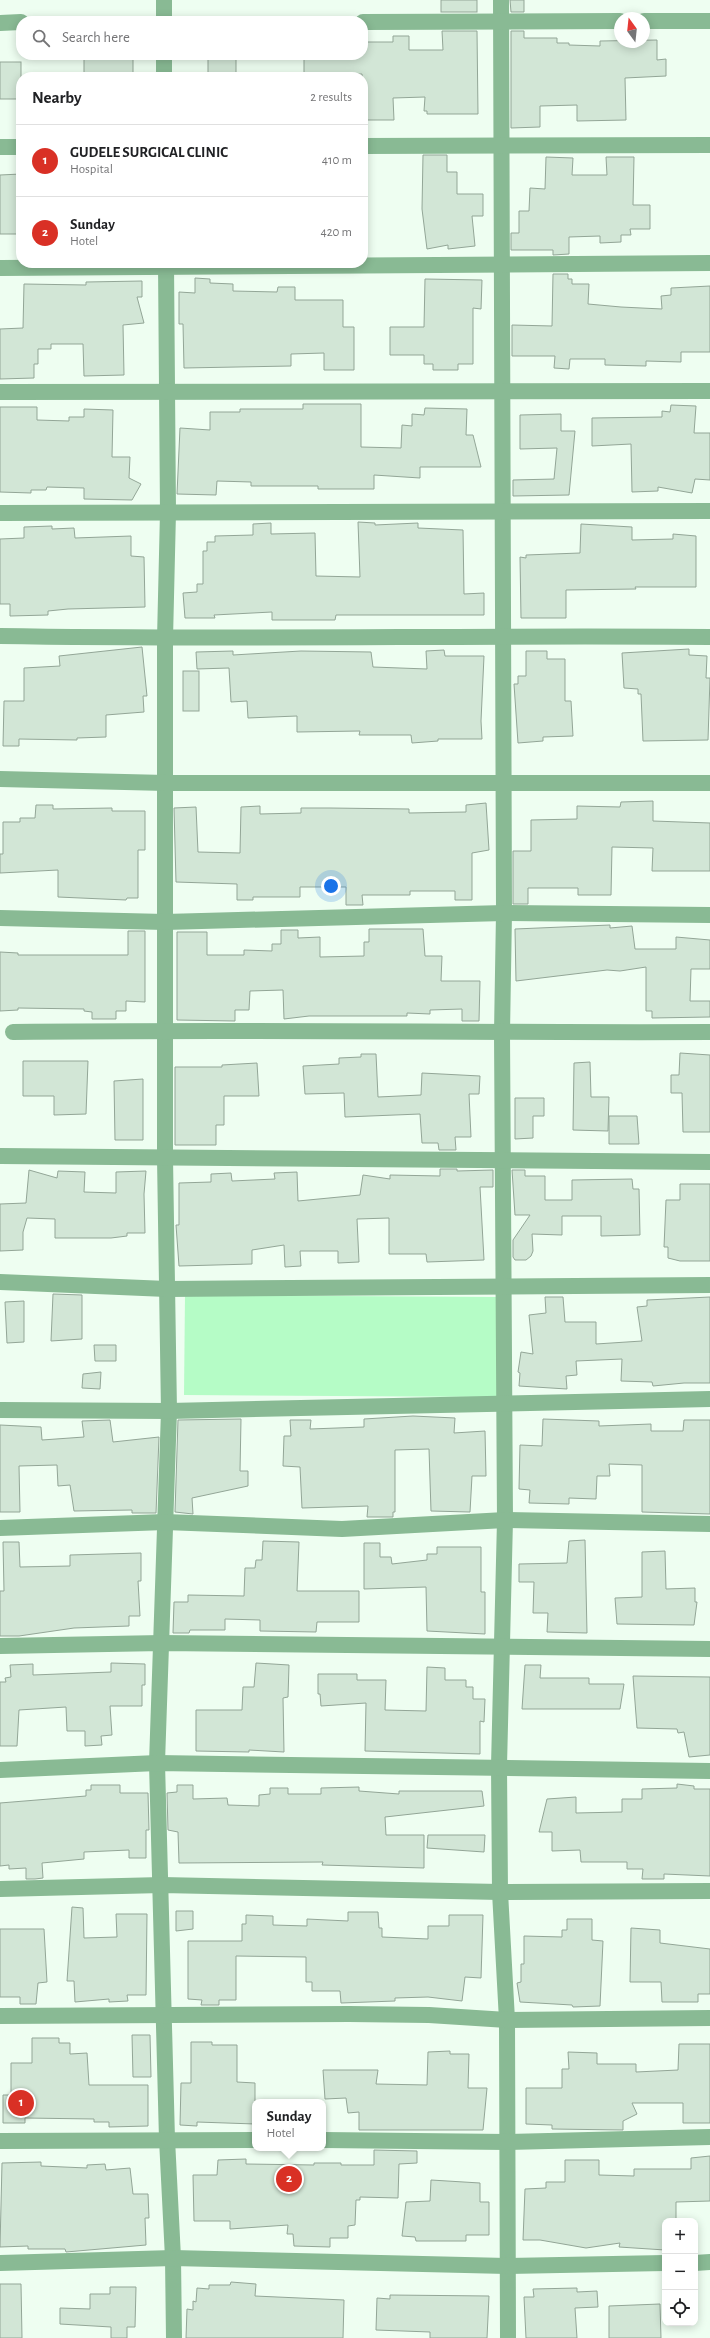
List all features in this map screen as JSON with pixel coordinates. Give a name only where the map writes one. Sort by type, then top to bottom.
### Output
[{"type":"street","points":[[164,0],[164,16]]},
{"type":"street","points":[[501,0],[504,784],[502,1033],[506,1403],[505,1520],[499,1766],[500,1892],[507,2020],[508,2338]]},
{"type":"street","points":[[368,22],[614,21]]},
{"type":"street","points":[[650,21],[710,21]]},
{"type":"street","points":[[0,22],[16,22]]},
{"type":"street","points":[[164,60],[164,72]]},
{"type":"street","points":[[368,146],[710,145]]},
{"type":"street","points":[[0,147],[16,147]]},
{"type":"street","points":[[368,264],[710,263]]},
{"type":"street","points":[[0,268],[16,268]]},
{"type":"street","points":[[166,268],[168,512],[165,639],[165,1158],[170,1411],[157,1763],[162,1885],[167,2139],[173,2258],[174,2338]]},
{"type":"street","points":[[0,392],[710,391]]},
{"type":"street","points":[[0,513],[710,511]]},
{"type":"street","points":[[0,636],[165,639],[503,635],[710,637]]},
{"type":"street","points":[[0,779],[166,784],[710,783]]},
{"type":"street","points":[[0,918],[165,922],[504,913],[710,915]]},
{"type":"street","points":[[13,1032],[166,1030],[502,1033],[710,1032]]},
{"type":"street","points":[[0,1156],[710,1162]]},
{"type":"street","points":[[0,1282],[167,1288],[710,1285]]},
{"type":"street","points":[[0,1410],[170,1411],[710,1399]]},
{"type":"street","points":[[0,1528],[165,1522],[342,1529],[505,1520],[710,1524]]},
{"type":"street","points":[[0,1646],[162,1643],[710,1649]]},
{"type":"street","points":[[0,1770],[157,1763],[499,1766],[710,1771]]},
{"type":"street","points":[[0,1889],[162,1885],[500,1892],[710,1891]]},
{"type":"street","points":[[0,2016],[429,2015],[507,2020],[710,2018]]},
{"type":"street","points":[[326,2140],[507,2142],[710,2136]]},
{"type":"street","points":[[0,2141],[167,2139],[252,2140]]},
{"type":"street","points":[[0,2263],[173,2258],[507,2266],[662,2263]]},
{"type":"street","points":[[698,2263],[710,2262]]},
{"type":"green space","points":[[185,1295],[499,1297],[498,1397],[184,1395]]},
{"type":"building","points":[[441,0],[477,0],[477,12],[441,12]]},
{"type":"building","points":[[510,0],[524,0],[524,12],[511,12]]},
{"type":"building","points":[[442,31],[477,31],[478,114],[427,114],[427,111],[424,111],[425,97],[393,98],[394,120],[368,120],[368,72],[304,72],[304,60],[368,60],[368,42],[393,42],[393,36],[409,36],[409,50],[443,50]]},
{"type":"building","points":[[511,31],[524,31],[524,38],[557,38],[557,43],[569,43],[569,45],[600,46],[600,41],[614,41],[614,48],[650,48],[650,40],[657,40],[657,60],[666,59],[666,76],[625,78],[626,120],[577,121],[577,105],[540,106],[540,127],[511,128]]},
{"type":"building","points":[[84,60],[133,60],[133,72],[84,72]]},
{"type":"building","points":[[208,60],[236,60],[236,72],[208,72]]},
{"type":"building","points":[[0,62],[21,62],[21,72],[16,72],[16,99],[0,99]]},
{"type":"building","points":[[423,155],[447,155],[447,172],[457,172],[457,194],[483,194],[483,216],[472,216],[475,246],[448,249],[448,245],[427,249],[422,209]]},
{"type":"building","points":[[546,157],[573,158],[572,175],[607,175],[606,157],[634,157],[633,205],[650,205],[650,229],[630,229],[631,235],[621,235],[621,242],[600,243],[600,236],[569,237],[569,254],[553,255],[553,250],[511,250],[511,233],[519,233],[519,211],[529,211],[530,188],[545,189]]},
{"type":"building","points":[[16,174],[16,234],[0,234],[0,175]]},
{"type":"building","points":[[553,274],[568,274],[568,279],[572,279],[572,284],[589,284],[588,304],[621,307],[662,309],[661,296],[671,295],[671,288],[710,286],[710,352],[681,352],[681,362],[646,361],[646,366],[605,365],[605,359],[570,359],[569,369],[554,368],[555,356],[512,356],[512,325],[552,326]]},
{"type":"building","points":[[195,278],[210,279],[210,283],[233,284],[233,291],[277,292],[278,287],[295,287],[295,300],[343,300],[343,327],[354,327],[354,370],[324,370],[324,353],[291,354],[291,366],[184,368],[183,324],[179,324],[179,292],[195,293]]},
{"type":"building","points":[[425,279],[482,280],[481,309],[473,308],[473,364],[458,364],[458,370],[433,370],[433,364],[424,364],[424,355],[390,355],[390,327],[424,327]]},
{"type":"building","points":[[142,281],[142,297],[137,297],[144,323],[123,325],[124,375],[84,376],[83,344],[51,344],[51,349],[38,349],[38,364],[34,364],[34,378],[0,379],[0,329],[23,328],[24,284],[86,285],[86,282]]},
{"type":"building","points":[[303,404],[361,404],[361,447],[401,448],[402,425],[412,426],[412,414],[424,415],[425,408],[467,409],[466,435],[473,435],[481,467],[420,467],[420,478],[374,475],[374,489],[318,489],[318,486],[251,486],[251,482],[217,481],[216,495],[177,494],[180,428],[210,430],[210,412],[240,412],[240,409],[303,409]]},
{"type":"building","points":[[671,405],[696,406],[694,433],[710,433],[710,480],[695,479],[692,493],[658,487],[658,491],[632,492],[631,444],[592,446],[592,418],[662,417],[662,411],[670,412]]},
{"type":"building","points":[[0,407],[37,407],[37,420],[69,421],[69,417],[84,417],[84,409],[113,410],[112,457],[130,457],[129,478],[141,484],[132,500],[84,499],[84,488],[47,487],[46,490],[31,490],[31,493],[0,492]]},
{"type":"building","points":[[561,414],[561,431],[575,431],[569,495],[513,496],[513,480],[554,479],[557,448],[520,449],[520,415]]},
{"type":"building","points":[[358,522],[375,523],[375,525],[418,523],[418,528],[463,530],[464,594],[484,593],[484,615],[336,615],[335,620],[272,620],[272,612],[214,615],[215,618],[185,618],[183,593],[197,592],[197,584],[203,584],[203,551],[207,551],[207,542],[215,542],[215,536],[253,535],[253,524],[271,523],[271,534],[315,533],[316,576],[360,577]]},
{"type":"building","points":[[581,524],[632,527],[632,540],[673,539],[673,534],[696,536],[696,587],[635,587],[636,589],[566,590],[566,618],[521,618],[520,557],[526,558],[526,555],[580,553]]},
{"type":"building","points":[[52,526],[52,529],[74,528],[75,538],[131,536],[131,556],[144,557],[145,607],[68,609],[48,611],[48,615],[10,616],[10,604],[0,604],[0,539],[24,538],[24,527]]},
{"type":"building","points":[[142,647],[147,696],[143,696],[144,712],[106,715],[106,737],[77,738],[77,740],[19,739],[19,746],[3,746],[4,701],[24,701],[24,668],[60,666],[59,656]]},
{"type":"building","points":[[689,649],[689,655],[707,656],[706,678],[710,678],[708,740],[643,741],[641,694],[638,694],[638,689],[624,688],[622,653]]},
{"type":"building","points":[[444,650],[445,656],[484,656],[481,721],[482,739],[438,739],[438,741],[412,743],[411,735],[359,735],[360,731],[297,732],[297,716],[248,718],[247,701],[231,702],[229,668],[197,669],[196,652],[233,651],[233,655],[301,651],[371,652],[373,667],[427,669],[426,651]]},
{"type":"building","points":[[526,651],[547,651],[547,659],[565,659],[565,701],[571,701],[573,736],[543,737],[543,741],[518,743],[514,684],[518,684],[518,676],[526,676]]},
{"type":"building","points":[[183,671],[199,671],[199,711],[183,711]]},
{"type":"building","points":[[653,801],[653,821],[710,823],[710,871],[652,871],[653,848],[612,847],[611,895],[578,895],[578,888],[528,888],[528,904],[513,904],[513,851],[531,851],[531,820],[577,819],[577,806],[620,807],[621,802]]},
{"type":"building","points":[[486,803],[489,850],[472,853],[472,900],[455,900],[455,891],[410,891],[410,895],[362,895],[363,905],[346,905],[346,887],[300,887],[300,897],[253,897],[253,900],[237,900],[237,884],[176,882],[174,808],[196,807],[198,852],[240,853],[241,807],[260,806],[260,814],[301,813],[301,808],[409,809],[409,813],[466,812],[466,805]]},
{"type":"building","points":[[36,805],[53,805],[53,809],[112,808],[112,811],[145,811],[145,850],[138,850],[138,898],[127,898],[126,900],[58,897],[58,870],[0,873],[0,854],[3,854],[3,822],[20,822],[20,818],[35,818]]},
{"type":"building","points":[[610,925],[610,928],[632,926],[635,949],[676,949],[676,937],[710,940],[710,969],[691,969],[690,1001],[710,1001],[710,1017],[652,1018],[652,1011],[646,1011],[646,967],[516,981],[515,929]]},
{"type":"building","points":[[369,929],[423,929],[425,956],[442,956],[441,981],[480,981],[479,1021],[462,1021],[462,1009],[430,1010],[430,1014],[407,1013],[407,1016],[309,1016],[284,1019],[283,990],[250,991],[249,1010],[235,1010],[235,1021],[177,1020],[177,932],[207,932],[207,955],[244,955],[244,950],[272,951],[272,944],[281,944],[281,930],[298,930],[298,938],[320,937],[320,957],[364,956],[364,942],[369,942]]},
{"type":"building","points":[[128,931],[145,931],[145,1002],[126,1001],[126,1011],[116,1011],[116,1019],[92,1019],[92,1012],[84,1011],[84,1009],[18,1008],[18,1010],[0,1011],[0,952],[18,953],[18,955],[128,955]]},
{"type":"building","points":[[680,1053],[710,1055],[710,1132],[683,1132],[682,1093],[671,1093],[671,1075],[679,1075]]},
{"type":"building","points":[[361,1054],[376,1054],[378,1097],[421,1095],[422,1073],[480,1076],[479,1094],[469,1094],[471,1137],[455,1137],[456,1150],[439,1150],[438,1143],[422,1143],[420,1114],[345,1117],[344,1093],[305,1094],[303,1066],[339,1064],[339,1058],[361,1057]]},
{"type":"building","points":[[23,1061],[88,1061],[86,1114],[54,1115],[54,1096],[23,1096]]},
{"type":"building","points":[[590,1062],[591,1097],[609,1097],[608,1131],[573,1130],[574,1063]]},
{"type":"building","points":[[257,1063],[259,1096],[224,1096],[224,1125],[216,1125],[216,1145],[175,1145],[175,1067],[222,1067],[222,1065]]},
{"type":"building","points":[[143,1079],[143,1140],[115,1140],[114,1081]]},
{"type":"building","points":[[515,1098],[544,1098],[544,1116],[533,1116],[533,1138],[515,1139]]},
{"type":"building","points":[[609,1116],[637,1116],[639,1144],[609,1144]]},
{"type":"building","points":[[440,1169],[457,1169],[457,1171],[493,1170],[493,1187],[480,1187],[484,1260],[427,1262],[426,1254],[389,1254],[389,1218],[357,1219],[359,1262],[338,1263],[338,1251],[300,1251],[301,1266],[285,1267],[284,1245],[252,1250],[252,1264],[179,1266],[176,1225],[179,1225],[179,1183],[211,1182],[211,1174],[231,1173],[232,1181],[275,1179],[274,1173],[297,1172],[298,1201],[360,1195],[363,1175],[390,1179],[390,1175],[440,1176]]},
{"type":"building","points":[[29,1170],[57,1178],[58,1171],[85,1172],[84,1192],[116,1193],[116,1172],[146,1171],[144,1194],[145,1233],[127,1233],[127,1236],[111,1238],[55,1238],[55,1219],[27,1218],[23,1232],[23,1250],[0,1251],[0,1204],[26,1203]]},
{"type":"building","points":[[512,1170],[525,1170],[525,1176],[545,1176],[545,1200],[572,1200],[572,1180],[632,1179],[633,1189],[639,1189],[640,1235],[601,1236],[601,1216],[562,1216],[562,1235],[532,1234],[533,1251],[531,1256],[526,1260],[515,1260],[513,1257],[513,1240],[530,1215],[515,1215]]},
{"type":"building","points":[[680,1184],[710,1184],[710,1261],[680,1261],[668,1258],[668,1247],[664,1247],[666,1200],[680,1200]]},
{"type":"building","points":[[53,1294],[82,1295],[82,1339],[51,1341]]},
{"type":"building","points":[[545,1297],[563,1297],[565,1322],[596,1322],[596,1344],[642,1341],[637,1307],[647,1306],[647,1300],[710,1297],[710,1383],[684,1383],[653,1386],[652,1382],[621,1381],[622,1359],[576,1361],[577,1375],[566,1376],[567,1389],[519,1386],[520,1373],[518,1372],[521,1352],[533,1354],[529,1315],[546,1313]]},
{"type":"building","points":[[24,1301],[24,1342],[7,1343],[5,1302]]},
{"type":"building","points":[[94,1345],[116,1345],[116,1361],[95,1361]]},
{"type":"building","points":[[101,1372],[100,1389],[82,1388],[83,1374]]},
{"type":"building","points":[[413,1416],[455,1418],[454,1433],[485,1431],[486,1476],[472,1476],[470,1512],[431,1511],[429,1449],[395,1450],[395,1512],[393,1512],[393,1517],[367,1517],[368,1506],[302,1508],[300,1467],[283,1466],[284,1436],[291,1436],[290,1420],[311,1420],[310,1429],[364,1427],[364,1419]]},
{"type":"building","points":[[241,1419],[240,1471],[248,1471],[248,1486],[192,1498],[193,1514],[175,1512],[178,1420]]},
{"type":"building","points":[[543,1419],[599,1421],[599,1426],[651,1424],[651,1431],[683,1431],[684,1420],[710,1420],[710,1514],[642,1512],[642,1465],[609,1464],[610,1476],[597,1476],[596,1499],[569,1498],[569,1504],[529,1503],[530,1490],[519,1489],[520,1445],[542,1446]]},
{"type":"building","points":[[110,1420],[113,1442],[159,1437],[156,1513],[132,1513],[132,1510],[74,1511],[70,1485],[58,1486],[57,1465],[19,1466],[20,1512],[0,1512],[0,1425],[41,1427],[42,1440],[84,1437],[82,1421]]},
{"type":"building","points":[[585,1540],[587,1633],[547,1632],[548,1613],[533,1613],[534,1582],[519,1582],[519,1564],[567,1563],[569,1541]]},
{"type":"building","points":[[263,1541],[299,1542],[297,1591],[359,1591],[359,1622],[317,1622],[316,1632],[260,1631],[260,1620],[225,1619],[225,1630],[190,1630],[189,1633],[173,1633],[174,1602],[188,1602],[188,1595],[244,1596],[245,1568],[255,1568],[256,1560],[262,1560]]},
{"type":"building","points":[[3,1542],[19,1542],[20,1567],[70,1566],[70,1555],[141,1553],[141,1581],[138,1581],[140,1616],[129,1616],[129,1626],[74,1628],[19,1636],[0,1636],[0,1591],[4,1591]]},
{"type":"building","points":[[364,1543],[380,1543],[380,1557],[391,1557],[392,1564],[427,1560],[427,1554],[437,1554],[437,1547],[481,1547],[481,1592],[485,1592],[485,1634],[427,1631],[426,1587],[364,1589]]},
{"type":"building","points":[[665,1551],[666,1589],[695,1588],[695,1602],[697,1602],[694,1625],[617,1624],[615,1598],[642,1597],[642,1552]]},
{"type":"building","points":[[111,1663],[145,1664],[145,1685],[142,1685],[142,1706],[110,1706],[112,1735],[101,1736],[102,1745],[85,1746],[85,1731],[67,1731],[66,1707],[19,1710],[17,1746],[0,1746],[0,1682],[6,1682],[5,1678],[11,1677],[10,1665],[33,1664],[33,1675],[111,1672]]},
{"type":"building","points":[[256,1663],[289,1665],[288,1697],[283,1698],[284,1752],[249,1750],[249,1752],[196,1751],[196,1710],[242,1710],[243,1687],[254,1687]]},
{"type":"building","points":[[525,1665],[541,1665],[540,1678],[589,1678],[589,1684],[624,1684],[620,1709],[522,1709]]},
{"type":"building","points":[[427,1667],[445,1668],[445,1680],[466,1680],[466,1687],[473,1687],[473,1699],[485,1699],[484,1722],[480,1721],[480,1754],[365,1751],[366,1703],[321,1706],[320,1694],[318,1694],[318,1674],[357,1674],[357,1680],[386,1680],[385,1710],[426,1711]]},
{"type":"building","points":[[633,1676],[710,1677],[710,1755],[689,1757],[684,1732],[678,1733],[677,1729],[637,1728]]},
{"type":"building","points":[[677,1784],[694,1786],[694,1789],[710,1789],[710,1876],[664,1874],[664,1879],[642,1879],[643,1869],[627,1869],[627,1862],[581,1862],[580,1850],[552,1851],[552,1832],[539,1832],[547,1799],[576,1797],[576,1813],[622,1812],[622,1799],[642,1799],[642,1789],[677,1788]]},
{"type":"building","points":[[91,1785],[120,1785],[120,1793],[148,1793],[149,1830],[146,1830],[146,1858],[129,1858],[129,1850],[84,1852],[84,1859],[42,1863],[43,1878],[35,1879],[26,1879],[26,1868],[9,1869],[9,1865],[0,1866],[0,1803],[86,1796],[86,1790],[91,1790]]},
{"type":"building","points":[[177,1785],[193,1785],[193,1799],[227,1798],[228,1805],[259,1806],[259,1795],[270,1794],[270,1788],[288,1788],[288,1794],[321,1794],[321,1788],[359,1787],[359,1791],[399,1794],[399,1791],[482,1791],[484,1806],[385,1817],[386,1835],[424,1835],[424,1868],[322,1865],[323,1862],[179,1863],[178,1832],[168,1830],[167,1793],[177,1792]]},
{"type":"building","points":[[428,1835],[485,1835],[484,1852],[427,1848]]},
{"type":"building","points":[[72,1907],[83,1908],[84,1938],[117,1937],[116,1914],[147,1914],[146,1995],[127,1995],[128,2001],[109,2002],[109,1999],[75,2002],[74,1981],[67,1981]]},
{"type":"building","points":[[176,1911],[193,1911],[193,1929],[176,1931]]},
{"type":"building","points":[[348,1912],[378,1912],[379,1928],[382,1928],[382,1937],[428,1939],[428,1926],[449,1926],[449,1915],[483,1915],[481,1978],[465,1977],[462,2001],[428,1997],[395,1998],[395,2001],[341,2003],[340,1991],[312,1991],[312,1982],[306,1982],[306,1957],[236,1956],[236,2000],[219,2000],[219,2005],[201,2005],[202,2000],[188,1999],[188,1941],[242,1941],[242,1924],[246,1924],[246,1915],[273,1916],[273,1925],[307,1926],[307,1919],[348,1921]]},
{"type":"building","points":[[567,1919],[592,1919],[592,1940],[603,1941],[600,2006],[573,2007],[572,2005],[520,2002],[517,1983],[521,1982],[521,1964],[524,1964],[524,1936],[562,1937],[562,1930],[567,1930]]},
{"type":"building","points":[[631,1928],[660,1930],[660,1943],[710,1949],[710,1994],[698,1994],[698,2002],[662,2002],[661,1982],[630,1982]]},
{"type":"building","points":[[0,1929],[44,1929],[47,1982],[38,1983],[36,2004],[20,2004],[20,1997],[0,1997]]},
{"type":"building","points":[[132,2035],[150,2035],[151,2077],[133,2077]]},
{"type":"building","points":[[32,2038],[59,2038],[59,2043],[70,2043],[70,2054],[87,2053],[89,2085],[148,2085],[148,2126],[109,2127],[109,2122],[94,2122],[94,2119],[25,2118],[25,2123],[3,2123],[3,2095],[11,2095],[11,2063],[32,2063]]},
{"type":"building","points":[[191,2042],[212,2042],[212,2045],[237,2045],[237,2082],[255,2083],[255,2099],[252,2099],[252,2124],[197,2122],[197,2126],[180,2125],[181,2083],[191,2083]]},
{"type":"building","points":[[679,2044],[710,2044],[710,2123],[683,2123],[683,2103],[632,2103],[637,2114],[623,2121],[623,2130],[552,2129],[552,2125],[526,2124],[526,2088],[562,2088],[562,2069],[569,2069],[568,2052],[597,2053],[597,2064],[636,2064],[636,2072],[678,2070]]},
{"type":"building","points":[[450,2051],[450,2054],[469,2054],[468,2088],[487,2088],[483,2130],[359,2130],[359,2112],[348,2113],[346,2098],[325,2099],[323,2070],[378,2070],[376,2084],[427,2085],[428,2052]]},
{"type":"building","points":[[374,2150],[417,2151],[417,2163],[399,2164],[398,2198],[360,2197],[360,2200],[356,2200],[355,2225],[348,2226],[348,2238],[330,2238],[330,2247],[294,2246],[293,2234],[287,2234],[288,2225],[230,2229],[230,2221],[194,2221],[193,2175],[217,2175],[218,2160],[246,2159],[246,2164],[314,2165],[314,2163],[341,2163],[341,2165],[374,2165]]},
{"type":"building","points":[[710,2156],[710,2201],[676,2202],[676,2218],[662,2218],[662,2250],[619,2247],[620,2243],[586,2248],[540,2240],[523,2240],[525,2189],[546,2188],[546,2182],[565,2182],[565,2160],[599,2160],[599,2175],[634,2176],[634,2169],[691,2169],[691,2158]]},
{"type":"building","points":[[41,2162],[41,2166],[87,2168],[87,2165],[105,2164],[106,2170],[130,2168],[133,2194],[148,2194],[149,2218],[145,2218],[146,2245],[66,2252],[65,2249],[28,2249],[28,2246],[0,2247],[2,2163]]},
{"type":"building","points":[[431,2180],[480,2183],[480,2202],[489,2202],[489,2235],[466,2235],[466,2241],[416,2241],[415,2237],[402,2236],[406,2202],[430,2201]]},
{"type":"building","points":[[231,2282],[256,2284],[255,2296],[344,2300],[343,2338],[186,2338],[187,2309],[193,2310],[193,2301],[196,2302],[197,2288],[209,2289],[209,2285],[230,2285]]},
{"type":"building","points":[[0,2284],[21,2284],[22,2338],[0,2338]]},
{"type":"building","points":[[110,2287],[136,2287],[135,2327],[127,2327],[127,2338],[111,2338],[111,2327],[60,2324],[60,2308],[90,2309],[90,2294],[110,2294]]},
{"type":"building","points":[[577,2288],[577,2292],[597,2291],[598,2307],[575,2308],[577,2338],[526,2338],[524,2297],[534,2297],[533,2289]]},
{"type":"building","points":[[390,2295],[489,2296],[487,2338],[430,2338],[430,2332],[376,2330],[377,2298],[390,2299]]},
{"type":"building","points":[[660,2304],[661,2338],[609,2338],[609,2306]]},
{"type":"place","name":"GUDELE SURGICAL CLINIC","points":[[21,2103]]},
{"type":"place","name":"Sunday","points":[[289,2179]]}]
